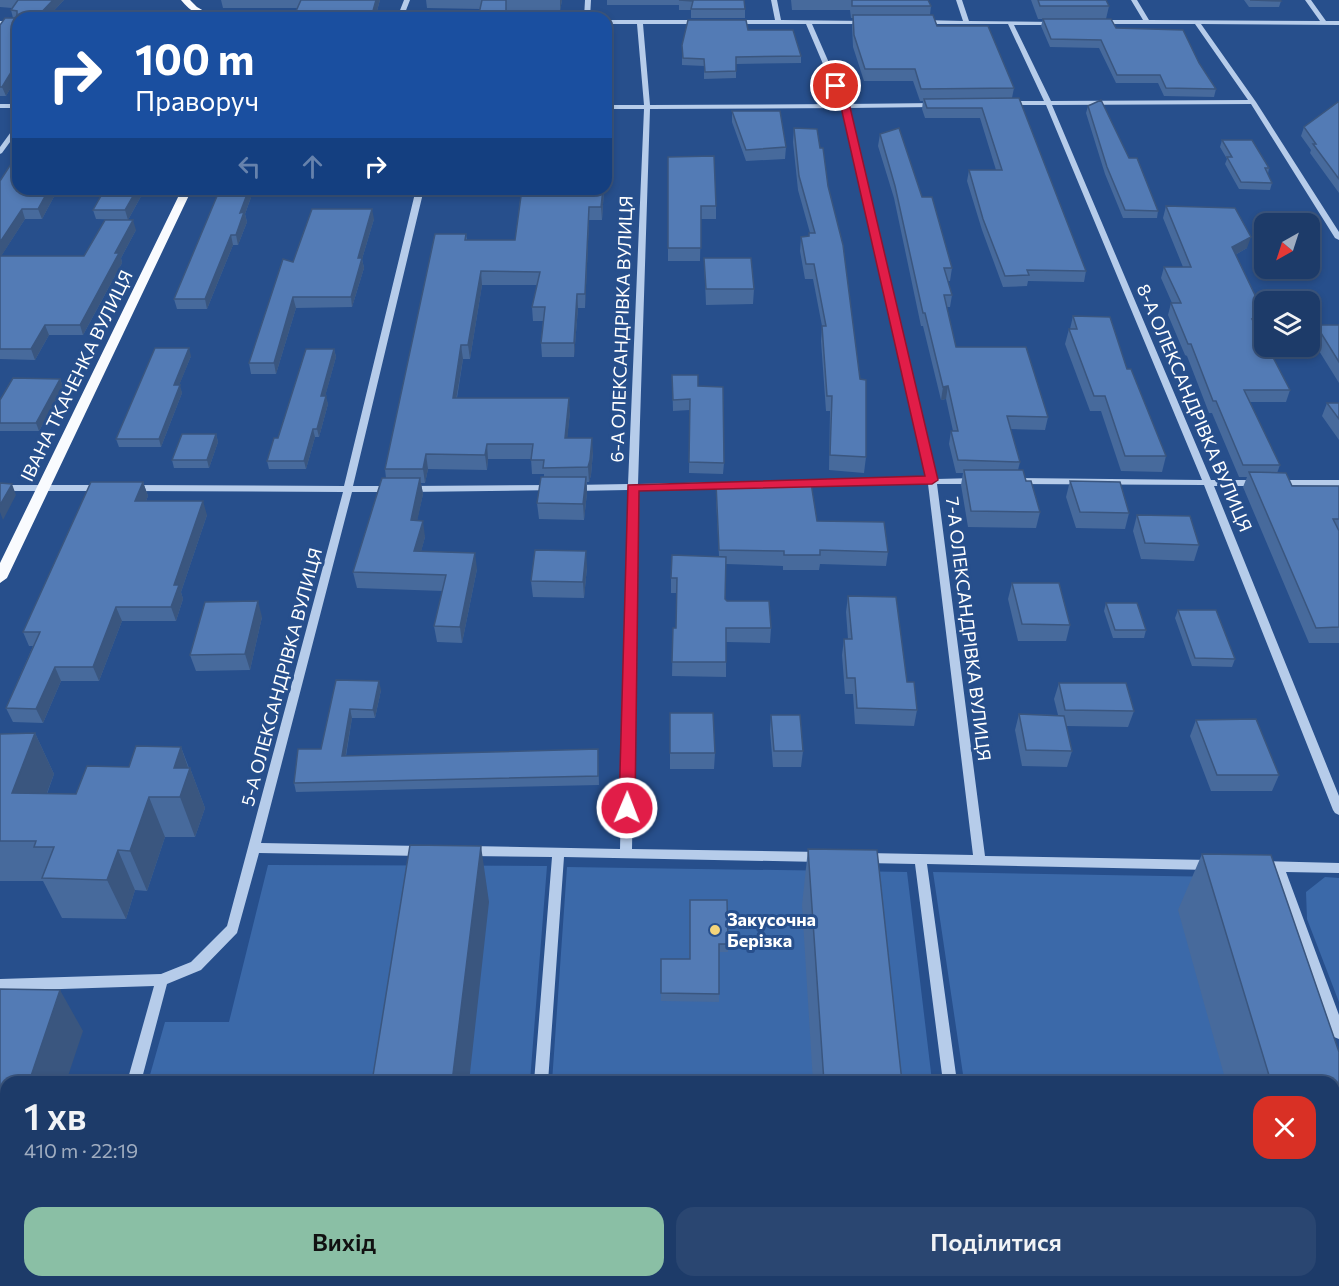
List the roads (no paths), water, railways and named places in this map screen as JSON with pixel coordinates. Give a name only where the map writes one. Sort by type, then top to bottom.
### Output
[{"type":"main road","points":[[185,0],[200,12]]},
{"type":"main road","name":"ІВАНА ТКАЧЕНКА ВУЛИЦЯ","points":[[0,578],[184,195]]},
{"type":"street","points":[[774,0],[778,22]]},
{"type":"street","points":[[959,0],[967,22]]},
{"type":"street","points":[[1134,0],[1147,22]]},
{"type":"street","points":[[1308,0],[1324,23]]},
{"type":"street","points":[[612,22],[709,22]]},
{"type":"street","name":"6-А ОЛЕКСАНДРІВКА ВУЛИЦЯ","points":[[626,854],[633,487],[648,108],[639,22]]},
{"type":"street","points":[[720,22],[876,22]]},
{"type":"street","name":"7-А ОЛЕКСАНДРІВКА ВУЛИЦЯ","points":[[808,22],[845,107],[932,480],[980,861]]},
{"type":"street","points":[[910,22],[1067,22]]},
{"type":"street","points":[[1090,22],[1339,23]]},
{"type":"street","name":"8-А ОЛЕКСАНДРІВКА ВУЛИЦЯ","points":[[1010,23],[1047,102],[1208,483],[1339,810]]},
{"type":"street","points":[[1197,23],[1253,102],[1339,238]]},
{"type":"street","points":[[1000,103],[1253,102]]},
{"type":"street","points":[[612,107],[845,107],[940,104]]},
{"type":"street","points":[[0,152],[12,135]]},
{"type":"street","name":"5-А ОЛЕКСАНДРІВКА ВУЛИЦЯ","points":[[0,985],[162,980],[196,966],[233,929],[348,489],[419,195]]},
{"type":"street","points":[[776,484],[932,480],[992,481]]},
{"type":"street","points":[[1004,481],[1339,483]]},
{"type":"street","points":[[125,488],[348,489],[740,485]]},
{"type":"street","points":[[0,488],[113,488]]},
{"type":"street","points":[[254,848],[429,851]]},
{"type":"street","points":[[453,851],[1218,865]]},
{"type":"street","points":[[541,1076],[558,853]]},
{"type":"street","points":[[920,860],[949,1076]]},
{"type":"street","points":[[1254,866],[1339,868]]},
{"type":"street","points":[[1278,866],[1339,1033]]},
{"type":"street","points":[[136,1076],[162,980]]},
{"type":"place","name":"Закусочна Берізка","points":[[715,930]]}]
